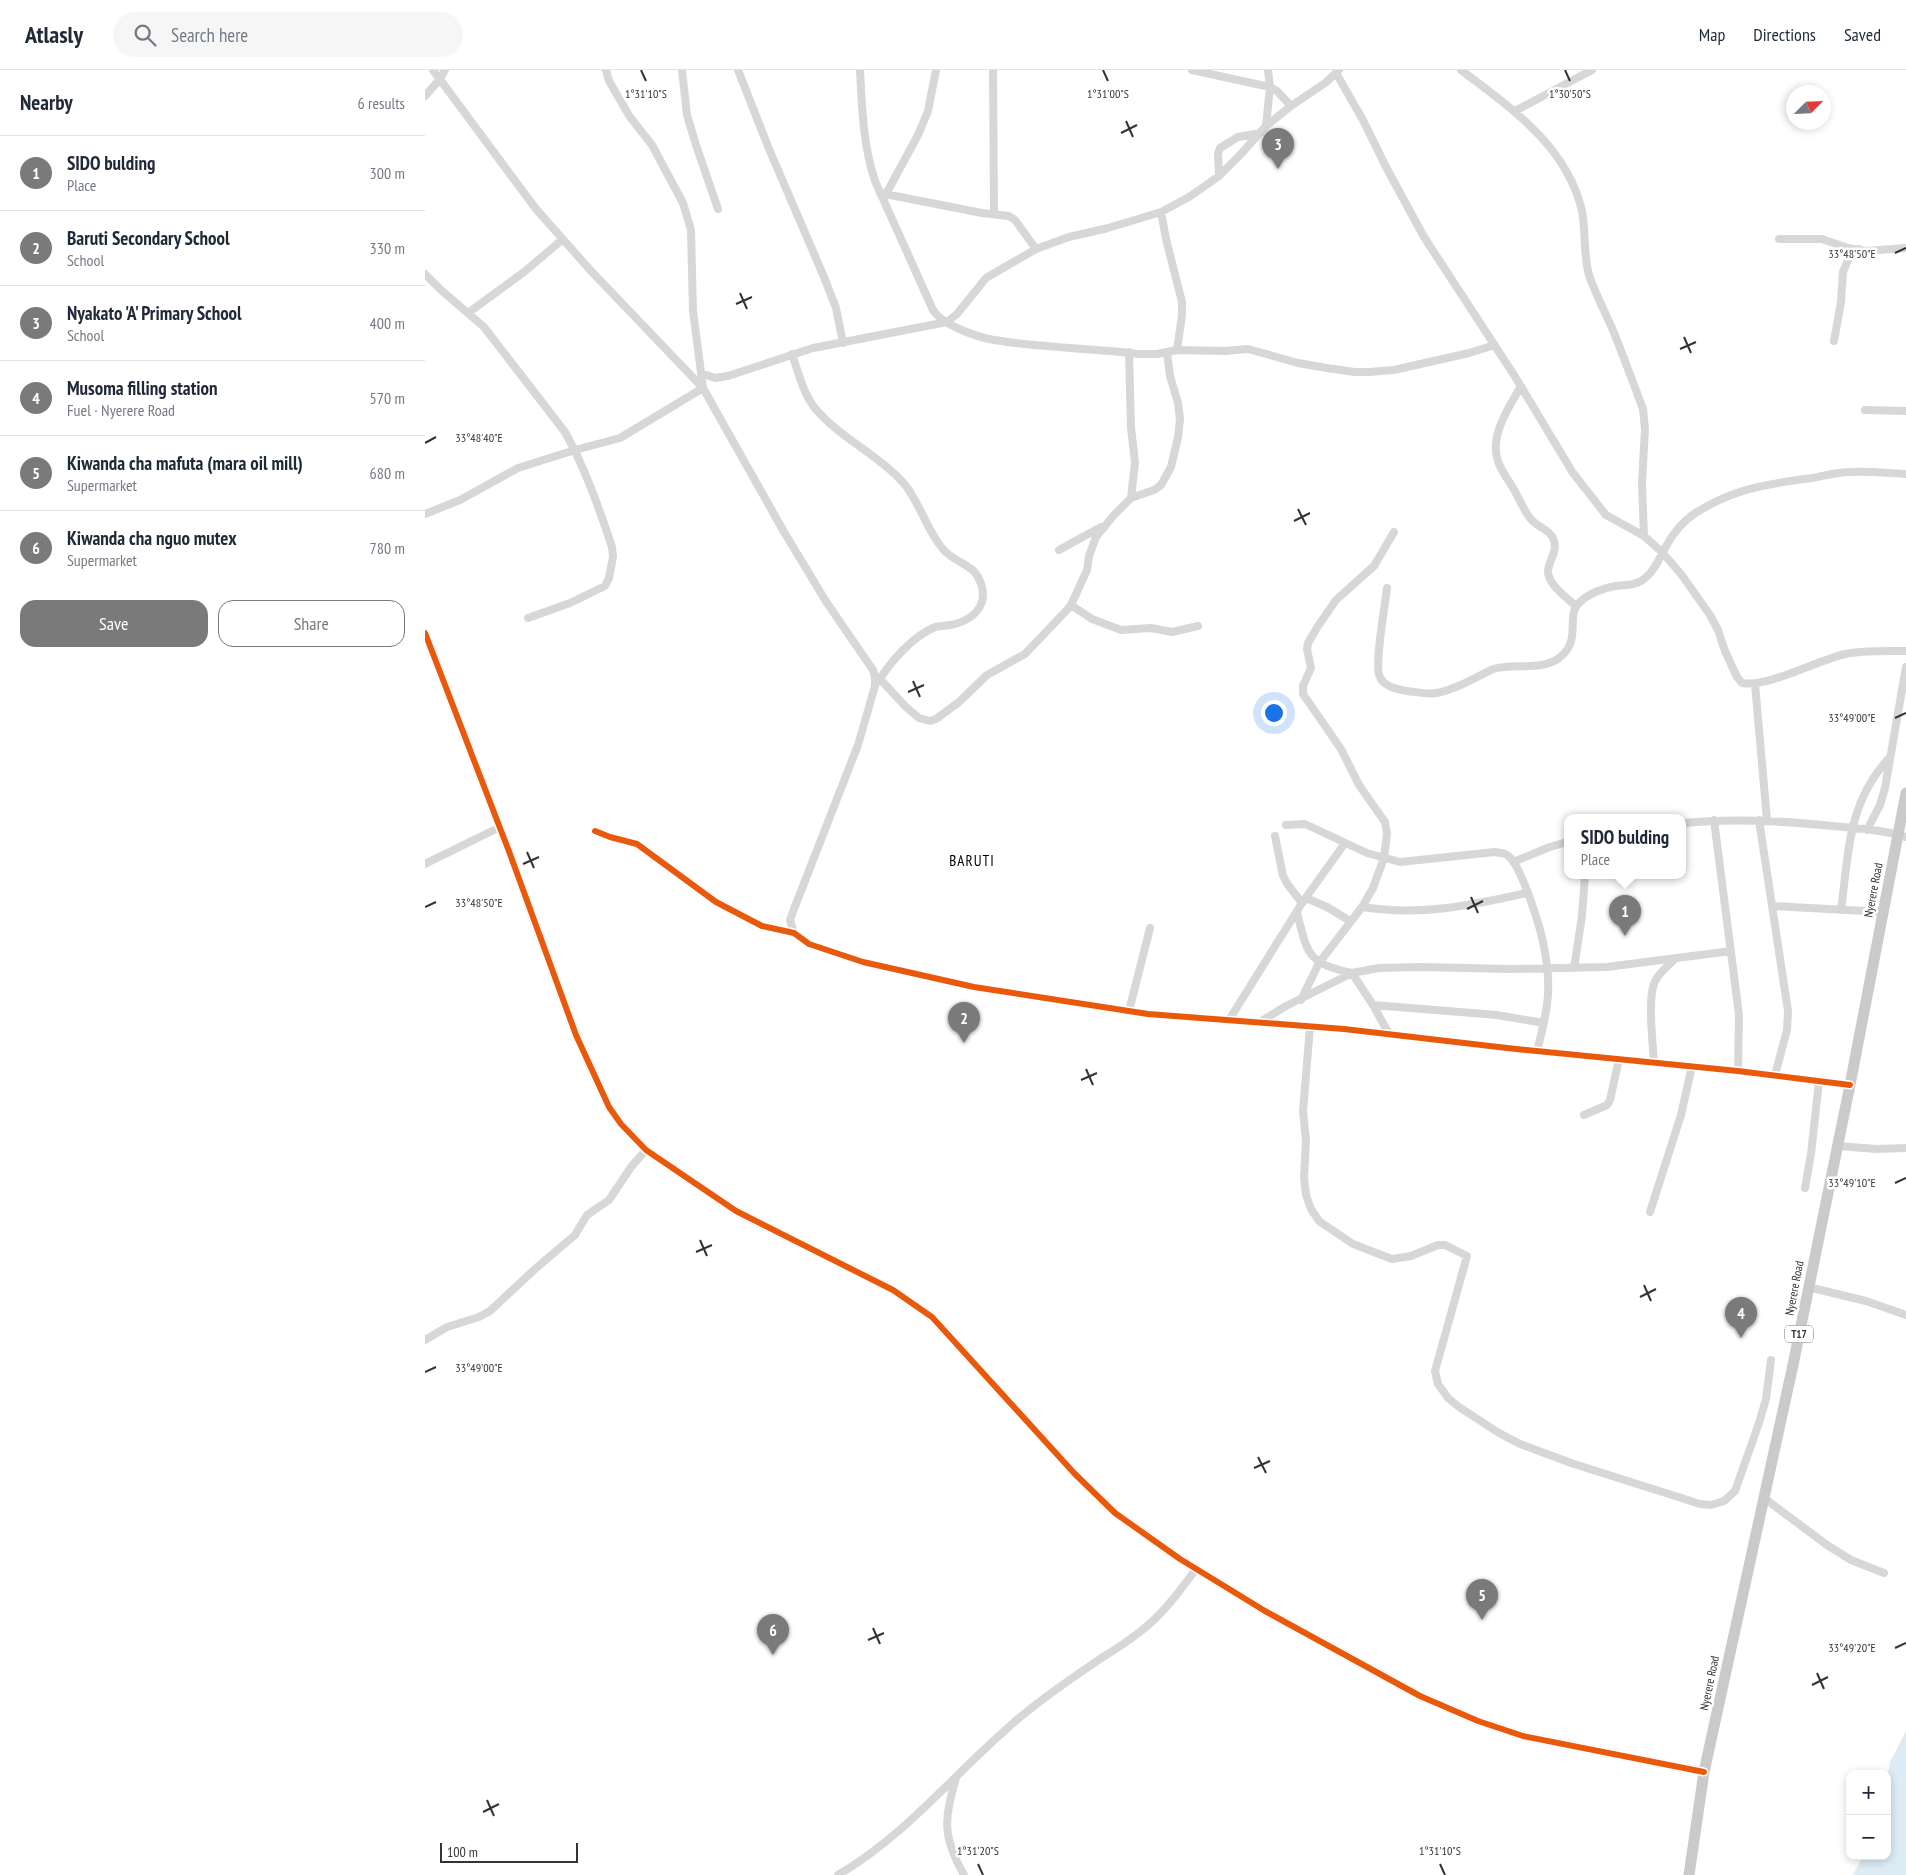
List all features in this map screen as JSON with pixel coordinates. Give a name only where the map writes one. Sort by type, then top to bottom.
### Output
[{"type":"main road","name":"Nyerere Road","points":[[1689,1875],[1704,1772],[1808,1287],[1850,1085],[1883,912],[1902,836],[1906,793]]},
{"type":"street","points":[[433,70],[536,209],[592,272],[703,388],[784,532],[827,603],[873,670],[875,686]]},
{"type":"street","points":[[425,96],[440,79],[445,70]]},
{"type":"street","points":[[606,70],[609,81],[630,117],[652,145],[683,203],[691,230],[693,310],[703,388]]},
{"type":"street","points":[[682,70],[687,115],[718,209]]},
{"type":"street","points":[[738,70],[769,149],[830,292],[836,308],[843,343]]},
{"type":"street","points":[[860,70],[863,128],[869,164],[933,310],[936,315],[947,322],[968,332],[993,340],[1147,354],[1167,353],[1177,350],[1225,351],[1249,349],[1298,363],[1355,372],[1394,370],[1469,354],[1495,345]]},
{"type":"street","points":[[883,193],[918,135],[928,111],[936,70]]},
{"type":"street","points":[[993,70],[995,213]]},
{"type":"street","points":[[1191,70],[1270,87],[1277,91],[1291,106]]},
{"type":"street","points":[[1266,126],[1270,87],[1268,70]]},
{"type":"street","points":[[1461,70],[1515,111],[1553,151],[1573,184],[1582,213],[1584,250],[1589,274],[1643,409],[1645,429],[1642,483],[1644,536]]},
{"type":"street","points":[[1515,111],[1592,70]]},
{"type":"street","points":[[701,373],[715,378],[728,376],[813,348],[947,322],[957,314],[986,278],[1036,249],[1069,237],[1108,228],[1161,212],[1189,197],[1219,176],[1240,156],[1266,126],[1337,72],[1424,238],[1521,386],[1565,461],[1599,509],[1617,522],[1644,536],[1662,552],[1690,586],[1710,614],[1737,677],[1742,683],[1755,684],[1846,654],[1906,651]]},
{"type":"street","points":[[1219,176],[1218,154],[1220,148],[1238,137],[1260,132]]},
{"type":"street","points":[[883,193],[982,213],[1009,216],[1015,220],[1036,249]]},
{"type":"street","points":[[1161,212],[1182,302],[1183,315],[1177,350]]},
{"type":"street","points":[[468,313],[524,272],[563,239]]},
{"type":"street","points":[[1779,239],[1821,239],[1848,248],[1859,249],[1906,248]]},
{"type":"street","points":[[1834,341],[1841,302],[1843,272],[1848,260],[1859,249]]},
{"type":"street","points":[[425,274],[484,327],[565,432],[575,450],[612,547],[613,557],[609,578],[605,586],[529,618]]},
{"type":"street","points":[[1129,352],[1131,428],[1135,462],[1131,498]]},
{"type":"street","points":[[880,678],[906,707],[919,718],[930,721],[936,719],[959,702],[987,675],[1025,654],[1071,605],[1087,570],[1096,537],[1131,498],[1161,485],[1171,467],[1180,419],[1178,403],[1170,376],[1167,353]]},
{"type":"street","points":[[792,354],[813,406],[851,441],[883,464],[900,480],[913,496],[929,527],[947,554],[974,570],[980,582],[982,601],[974,615],[960,623],[936,627],[901,652],[888,665],[875,686],[850,766],[790,920],[794,933]]},
{"type":"street","points":[[1521,386],[1505,413],[1495,444],[1498,462],[1530,519],[1551,533],[1555,546],[1548,569],[1549,576],[1563,595],[1577,606]]},
{"type":"street","points":[[425,514],[460,500],[518,468],[629,434],[703,388]]},
{"type":"street","points":[[1865,410],[1906,411]]},
{"type":"street","points":[[1387,588],[1379,674],[1389,686],[1423,693],[1440,692],[1463,684],[1493,669],[1543,664],[1557,660],[1570,645],[1577,606],[1603,589],[1632,585],[1641,581],[1654,568],[1673,535],[1685,521],[1702,508],[1742,491],[1769,484],[1847,472],[1906,474]]},
{"type":"street","points":[[1059,550],[1105,525]]},
{"type":"street","points":[[1301,1000],[1319,963],[1362,907],[1373,888],[1384,858],[1387,834],[1385,822],[1359,786],[1331,733],[1303,694],[1303,686],[1311,668],[1308,657],[1308,643],[1336,600],[1365,577],[1377,563],[1394,532]]},
{"type":"street","points":[[1071,605],[1092,619],[1121,630],[1151,628],[1172,632],[1198,626]]},
{"type":"street","points":[[425,634],[499,827],[575,1035],[609,1107],[621,1124],[646,1150],[735,1211],[893,1290],[932,1317],[1075,1473],[1115,1513],[1196,1569],[1265,1611],[1393,1682],[1450,1710],[1523,1736],[1704,1772]]},
{"type":"street","points":[[1867,830],[1880,805],[1885,788],[1906,667]]},
{"type":"street","points":[[1755,684],[1763,820],[1788,1011],[1787,1030],[1775,1075]]},
{"type":"street","points":[[1841,910],[1852,828],[1861,798],[1868,784],[1890,757]]},
{"type":"street","points":[[1714,820],[1739,1015],[1738,1071]]},
{"type":"street","points":[[1686,823],[1714,820],[1763,820],[1852,828],[1902,836]]},
{"type":"street","points":[[1286,825],[1305,824],[1345,843],[1400,862],[1420,862],[1495,852],[1507,855],[1513,862],[1527,893],[1544,945],[1548,994],[1544,1023],[1537,1051]]},
{"type":"street","points":[[425,864],[499,827]]},
{"type":"street","points":[[595,831],[637,844],[697,890],[731,912],[762,926],[794,933],[809,944],[863,962],[1007,993],[1129,1011],[1389,1034],[1775,1075],[1850,1085]]},
{"type":"street","points":[[1275,836],[1283,876],[1288,885],[1304,901],[1327,908],[1350,921]]},
{"type":"street","points":[[1229,1020],[1304,901],[1345,843]]},
{"type":"street","points":[[1513,862],[1564,843]]},
{"type":"street","points":[[1575,968],[1585,879]]},
{"type":"street","points":[[1362,907],[1387,911],[1417,912],[1484,902],[1527,893]]},
{"type":"street","points":[[1773,906],[1883,912]]},
{"type":"street","points":[[1297,912],[1309,952],[1319,963],[1329,968],[1352,973],[1389,1034]]},
{"type":"street","points":[[1129,1011],[1150,928]]},
{"type":"street","points":[[1260,1022],[1352,973],[1379,968],[1575,968],[1632,964],[1731,951]]},
{"type":"street","points":[[1655,1063],[1651,1002],[1653,989],[1656,980],[1676,958]]},
{"type":"street","points":[[1373,1005],[1497,1015],[1544,1023]]},
{"type":"street","points":[[1311,1027],[1303,1111],[1306,1141],[1304,1177],[1306,1195],[1311,1209],[1319,1221],[1353,1244],[1386,1257],[1402,1258],[1439,1245],[1445,1245],[1467,1256],[1435,1371],[1438,1384],[1448,1398],[1459,1408],[1499,1433],[1548,1455],[1700,1504],[1711,1504],[1724,1501],[1735,1491],[1766,1399],[1771,1360]]},
{"type":"street","points":[[1584,1115],[1607,1105],[1610,1100],[1619,1059]]},
{"type":"street","points":[[1650,1212],[1681,1115],[1693,1066]]},
{"type":"street","points":[[1805,1188],[1811,1154],[1819,1081]]},
{"type":"street","points":[[1837,1146],[1877,1149],[1906,1148]]},
{"type":"street","points":[[425,1340],[447,1327],[479,1317],[490,1311],[575,1235],[587,1215],[609,1200],[631,1166],[646,1150]]},
{"type":"street","points":[[1808,1287],[1866,1301],[1906,1315]]},
{"type":"street","points":[[1764,1498],[1827,1545],[1851,1560],[1884,1573]]},
{"type":"street","points":[[838,1875],[871,1855],[893,1838],[982,1750],[1024,1713],[1149,1625],[1169,1605],[1196,1569]]},
{"type":"street","points":[[957,1776],[947,1817],[947,1832],[953,1854],[964,1875]]},
{"type":"shaded area","points":[[1906,1731],[1906,1875],[1853,1875],[1861,1860],[1891,1860],[1891,1770],[1888,1770],[1890,1762]]},
{"type":"cycle path","points":[[425,633],[510,854],[576,1035],[609,1107],[621,1124],[646,1150],[736,1211],[893,1290],[932,1317],[1074,1473],[1115,1513],[1180,1559],[1265,1611],[1420,1696],[1478,1721],[1523,1736],[1704,1772]]},
{"type":"cycle path","points":[[595,831],[637,844],[716,902],[762,926],[794,933],[809,944],[863,962],[974,987],[1148,1014],[1344,1029],[1507,1048],[1738,1071],[1850,1085]]},
{"type":"place","name":"Nyakato 'A' Primary School","points":[[1278,169]]},
{"type":"place","name":"SIDO bulding","points":[[1625,936]]},
{"type":"place","name":"Baruti Secondary School","points":[[964,1043]]},
{"type":"place","name":"Musoma filling station","points":[[1741,1338]]},
{"type":"place","name":"Kiwanda cha mafuta (mara oil mill)","points":[[1482,1620]]},
{"type":"place","name":"Kiwanda cha nguo mutex","points":[[773,1655]]},
{"type":"district","name":"BARUTI","points":[[972,860]]}]
